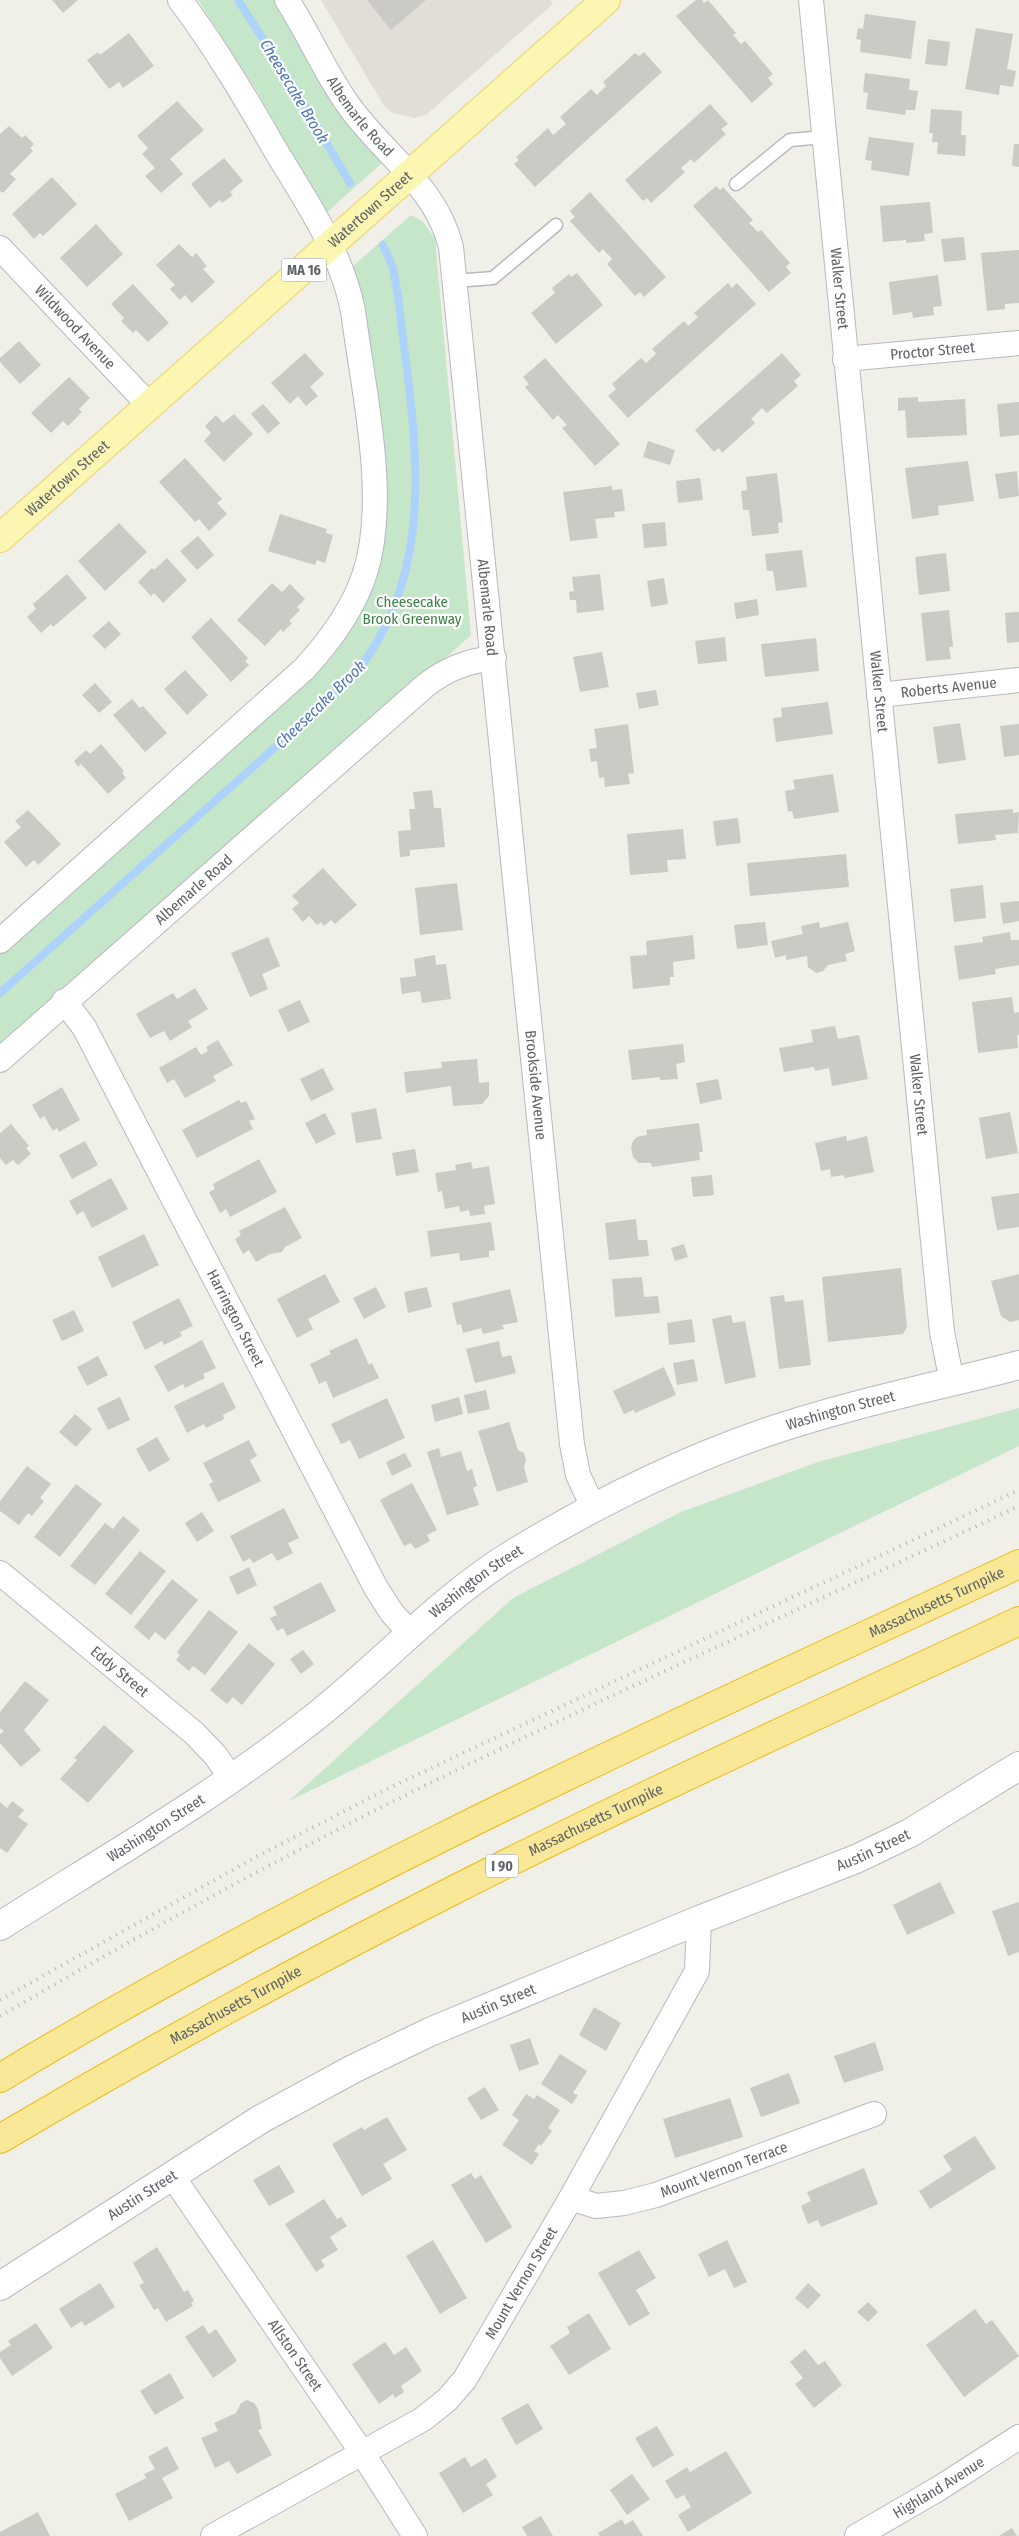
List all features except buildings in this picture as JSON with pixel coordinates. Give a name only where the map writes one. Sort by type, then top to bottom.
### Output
[{"type":"highway","name":"Massachusetts Turnpike","points":[[0,2078],[204,1961],[397,1858],[638,1742],[1019,1564]]},
{"type":"highway","name":"Massachusetts Turnpike","points":[[0,2140],[206,2020],[442,1896],[612,1813],[1019,1621]]},
{"type":"main road","name":"Watertown Street","points":[[0,538],[606,0]]},
{"type":"main road","name":"Washington Street","points":[[0,1926],[231,1778],[285,1741],[333,1704],[445,1602],[488,1570],[594,1509],[686,1464],[754,1437],[829,1413],[1019,1365]]},
{"type":"main road","name":"Austin Street","points":[[0,2286],[261,2119],[397,2048],[432,2031],[699,1920],[856,1859],[910,1833],[1019,1766]]},
{"type":"street","points":[[0,941],[293,679],[324,647],[355,598],[365,572],[373,533],[374,474],[351,299],[329,246],[308,203],[232,77],[180,0]]},
{"type":"street","name":"Albemarle Road","points":[[0,1060],[426,685],[453,667],[472,661],[494,658],[456,280],[451,247],[444,224],[434,204],[347,104],[287,0]]},
{"type":"street","name":"Walker Street","points":[[811,0],[942,1332],[952,1382]]},
{"type":"street","name":"Wildwood Avenue","points":[[0,248],[150,406]]},
{"type":"street","name":"Proctor Street","points":[[846,359],[1019,343]]},
{"type":"street","name":"Brookside Avenue","points":[[494,658],[572,1444],[578,1475],[594,1509]]},
{"type":"street","name":"Roberts Avenue","points":[[878,695],[1019,680]]},
{"type":"street","name":"Harrington Street","points":[[64,1002],[84,1027],[376,1588],[392,1613],[411,1634]]},
{"type":"street","name":"Eddy Street","points":[[0,1573],[194,1734],[216,1756],[231,1778]]},
{"type":"street","name":"Mount Vernon Street","points":[[213,2536],[423,2419],[447,2400],[465,2379],[570,2198],[697,1970],[699,1920]]},
{"type":"street","name":"Mount Vernon Terrace","points":[[570,2198],[596,2206],[624,2203],[656,2195],[874,2114]]},
{"type":"street","name":"Allston Street","points":[[172,2177],[362,2454],[415,2536]]},
{"type":"street","name":"Highland Avenue","points":[[857,2536],[938,2489],[1019,2438]]},
{"type":"lane","points":[[736,184],[790,140],[824,137]]},
{"type":"lane","points":[[456,280],[493,278],[556,225]]},
{"type":"shaded area","points":[[321,0],[550,0],[553,4],[426,115],[415,118],[393,113],[384,106]]},
{"type":"green space","points":[[198,0],[286,0],[391,155],[317,221],[300,170],[256,90]]},
{"type":"green space","name":"Cheesecake Brook Greenway","points":[[411,215],[423,222],[435,239],[471,635],[0,1062],[0,940],[314,658],[371,546],[343,275]]},
{"type":"green space","points":[[1019,1408],[1019,1446],[289,1801],[513,1598],[681,1512],[818,1462]]},
{"type":"waterway","name":"Cheesecake Brook","points":[[238,0],[290,81],[350,183]]},
{"type":"waterway","name":"Cheesecake Brook","points":[[0,993],[328,700],[365,661],[391,614],[406,570],[413,526],[415,480],[414,433],[398,296],[393,268],[383,245]]},
{"type":"railway","points":[[0,2000],[254,1858],[387,1789],[1019,1490]]},
{"type":"railway","points":[[0,2016],[194,1906],[392,1802],[626,1689],[1019,1506]]}]
